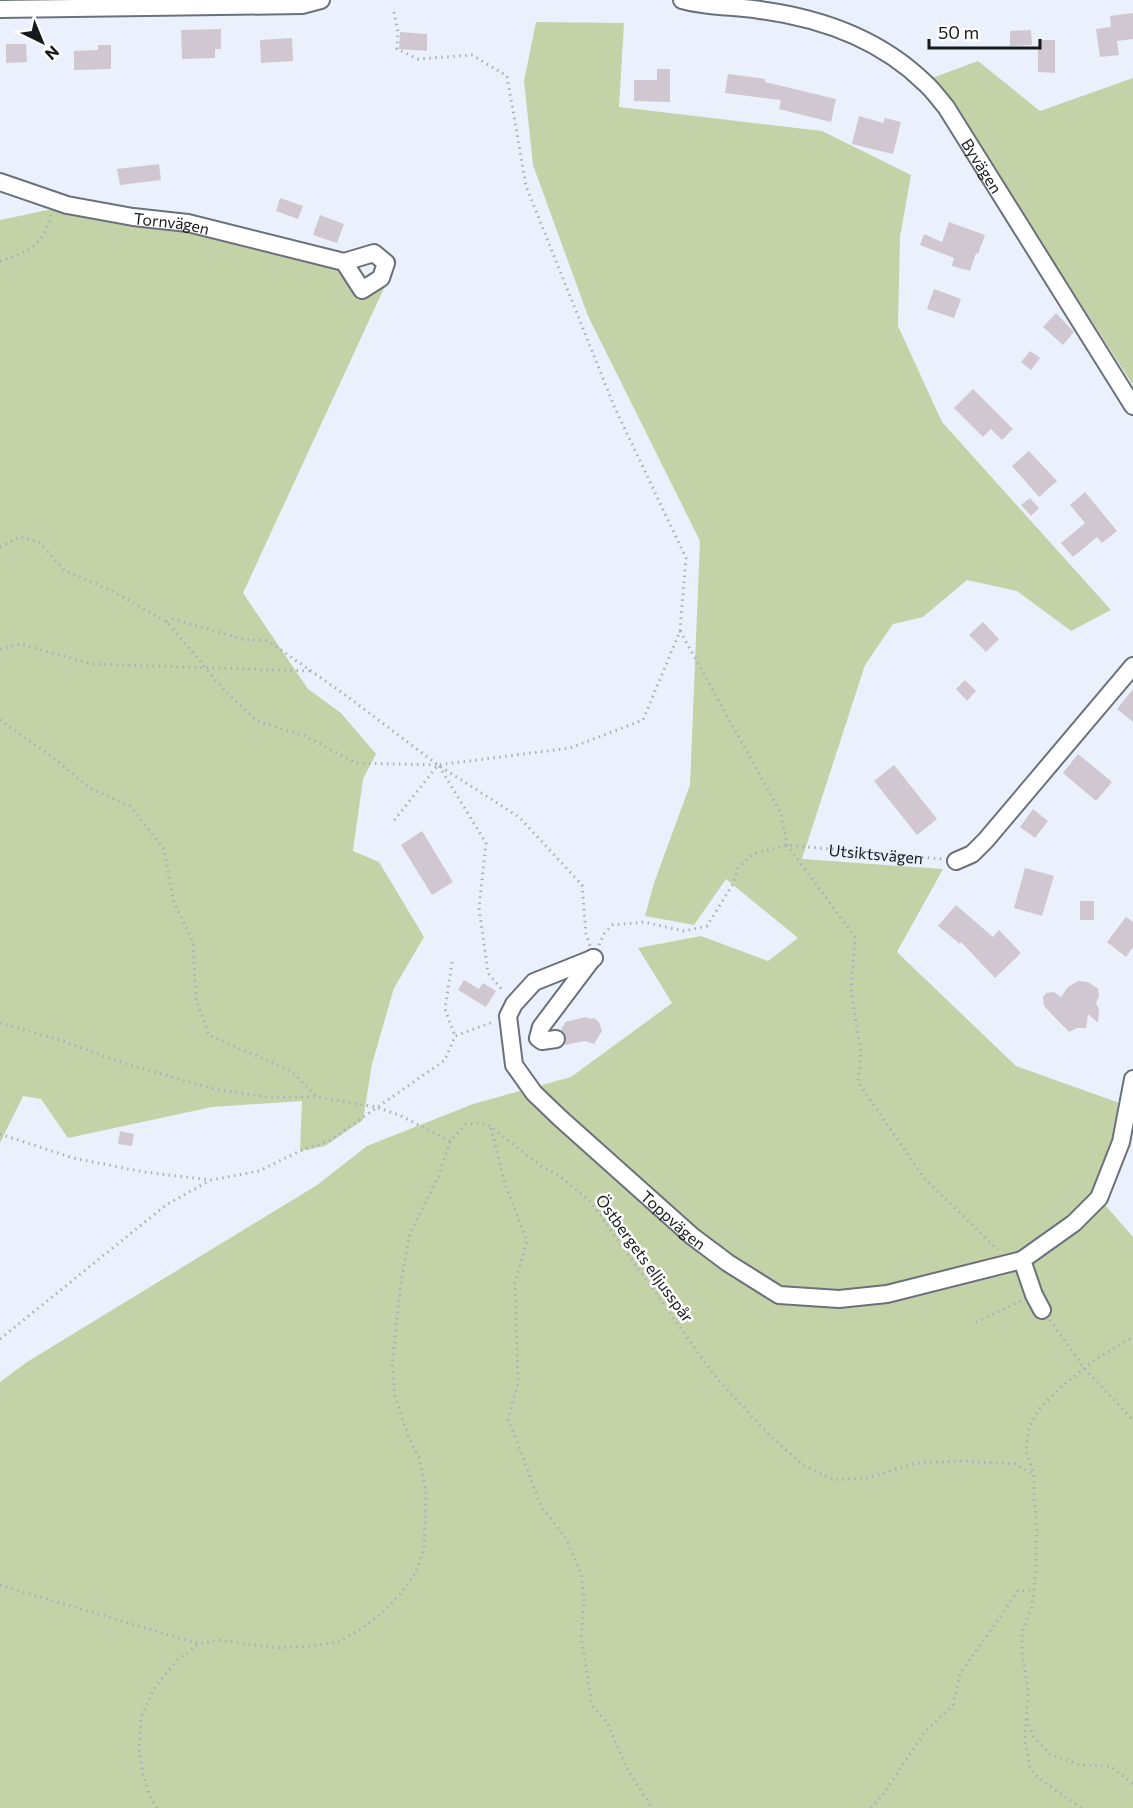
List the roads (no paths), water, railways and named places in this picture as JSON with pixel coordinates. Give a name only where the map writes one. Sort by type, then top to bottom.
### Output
[{"type":"street","points":[[0,9],[239,3],[302,5],[321,0]]},
{"type":"street","name":"Byvägen","points":[[682,0],[806,18],[849,32],[887,54],[925,82],[946,107],[1133,406]]},
{"type":"street","points":[[760,10],[779,0]]},
{"type":"street","name":"Tornvägen","points":[[0,182],[54,201],[133,218],[188,223],[344,262]]},
{"type":"street","points":[[956,861],[972,854],[986,840],[1133,666]]},
{"type":"street","name":"Toppvägen","points":[[556,1039],[542,1041],[538,1038],[541,1027],[594,957],[534,982],[511,1010],[514,1065],[534,1093],[692,1236],[728,1263],[779,1295],[840,1299],[887,1294],[1017,1261],[1074,1223],[1099,1198],[1121,1142],[1133,1079]]},
{"type":"street","points":[[1017,1261],[1038,1303]]}]
